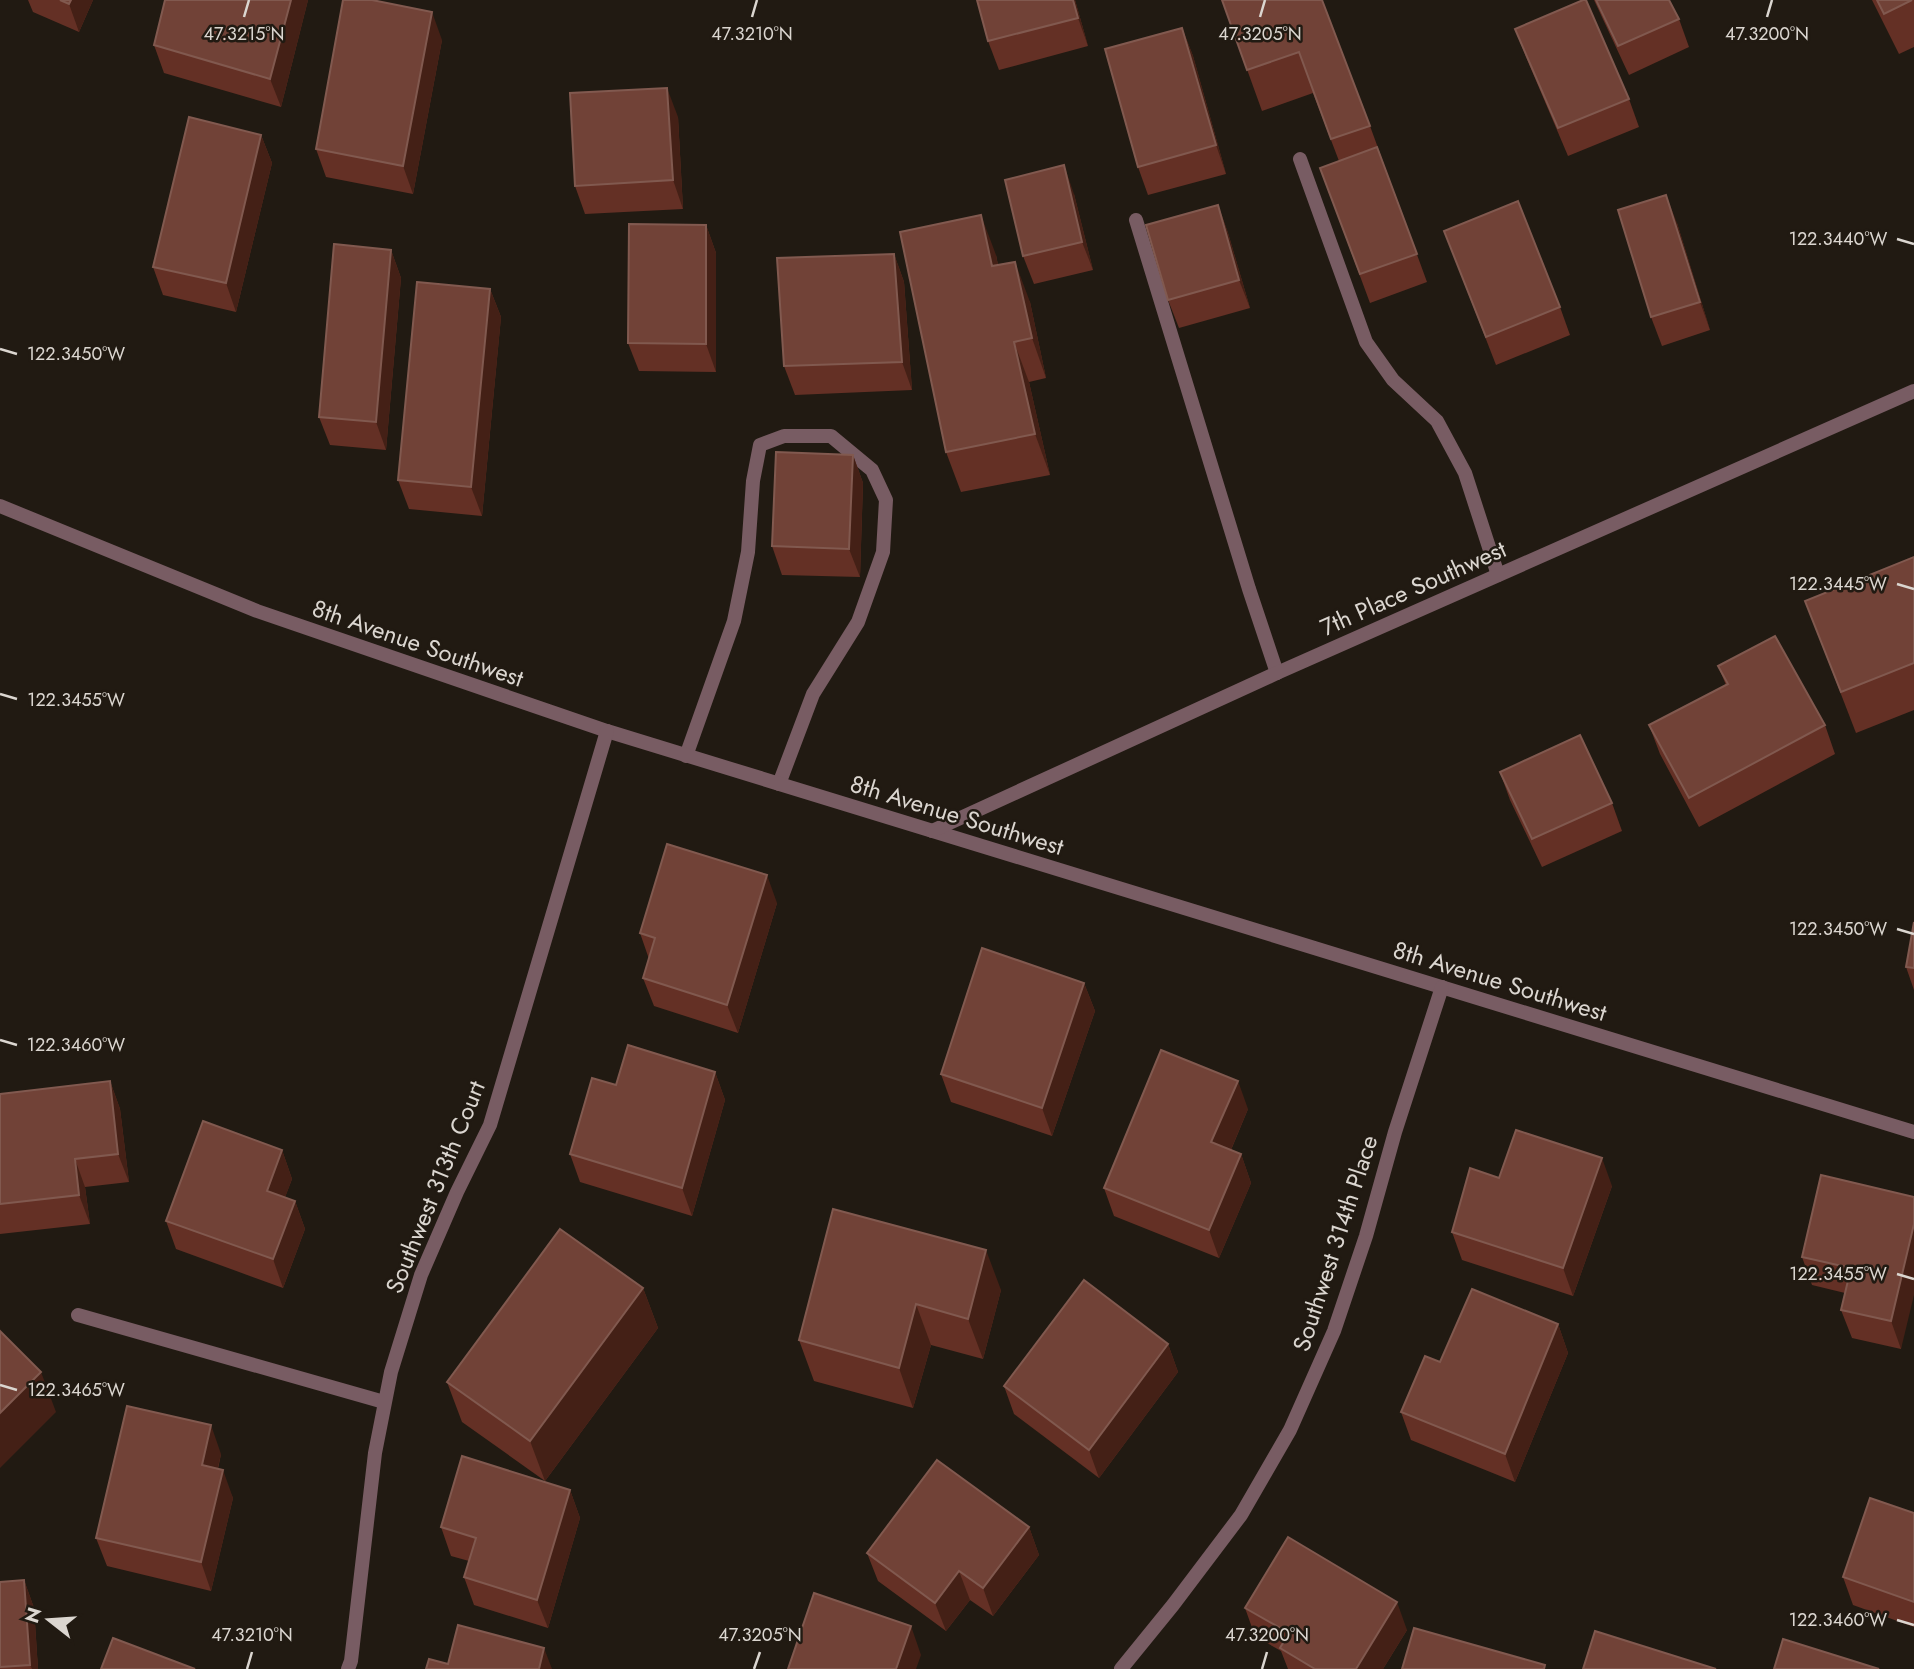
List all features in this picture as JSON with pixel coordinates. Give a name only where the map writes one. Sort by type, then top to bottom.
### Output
[{"type":"street","points":[[1300,159],[1366,342],[1393,380],[1437,421],[1465,473],[1498,575]]},
{"type":"street","points":[[1136,220],[1277,673]]},
{"type":"street","name":"7th Place Southwest","points":[[932,831],[1277,673],[1914,391]]},
{"type":"street","points":[[686,756],[734,621],[748,552],[753,481],[760,445],[784,436],[831,436],[872,470],[886,500],[883,552],[858,622],[813,694],[779,784]]},
{"type":"street","name":"8th Avenue Southwest","points":[[0,506],[257,611],[607,731],[1914,1132]]},
{"type":"street","name":"Southwest 313th Court","points":[[348,1669],[375,1453],[390,1371],[421,1275],[490,1125],[607,731]]},
{"type":"street","name":"Southwest 314th Place","points":[[1121,1669],[1241,1515],[1290,1430],[1338,1320],[1442,987]]},
{"type":"street","points":[[78,1315],[384,1402]]},
{"type":"building","points":[[165,0],[291,0],[270,79],[154,45]]},
{"type":"building","points":[[343,0],[372,0],[432,12],[403,166],[316,149]]},
{"type":"building","points":[[977,0],[1073,0],[1078,18],[988,41]]},
{"type":"building","points":[[1222,0],[1322,0],[1370,126],[1331,139],[1299,52],[1247,70]]},
{"type":"building","points":[[1586,0],[1629,99],[1558,128],[1515,29]]},
{"type":"building","points":[[1596,0],[1669,0],[1679,19],[1618,46]]},
{"type":"building","points":[[1877,0],[1912,0],[1884,14]]},
{"type":"building","points":[[1182,28],[1216,145],[1138,167],[1105,49]]},
{"type":"building","points":[[667,88],[673,180],[575,186],[570,93]]},
{"type":"building","points":[[189,117],[261,135],[226,283],[153,267]]},
{"type":"building","points":[[1377,147],[1417,254],[1360,274],[1320,168]]},
{"type":"building","points":[[1064,165],[1082,242],[1023,256],[1005,180]]},
{"type":"building","points":[[1666,195],[1700,302],[1651,317],[1618,210]]},
{"type":"building","points":[[1518,201],[1560,307],[1486,337],[1444,231]]},
{"type":"building","points":[[1218,205],[1239,280],[1168,300],[1146,225]]},
{"type":"building","points":[[981,215],[992,266],[1015,262],[1032,338],[1014,342],[1035,434],[946,452],[900,232]]},
{"type":"building","points":[[629,224],[706,225],[706,344],[628,343]]},
{"type":"building","points":[[334,244],[391,250],[376,422],[319,417]]},
{"type":"building","points":[[894,254],[902,362],[784,366],[777,258]]},
{"type":"building","points":[[417,282],[490,289],[471,487],[398,480]]},
{"type":"building","points":[[776,452],[853,455],[849,549],[772,546]]},
{"type":"building","points":[[1914,557],[1914,663],[1841,692],[1805,601]]},
{"type":"building","points":[[1775,636],[1825,725],[1689,798],[1649,725],[1728,684],[1718,666]]},
{"type":"building","points":[[1580,735],[1612,803],[1532,839],[1500,772]]},
{"type":"building","points":[[667,844],[767,875],[727,1005],[643,978],[655,938],[640,933]]},
{"type":"building","points":[[1914,922],[1914,968],[1906,967]]},
{"type":"building","points":[[982,948],[1084,983],[1042,1108],[941,1074]]},
{"type":"building","points":[[628,1045],[715,1072],[682,1188],[570,1154],[592,1078],[616,1085]]},
{"type":"building","points":[[1161,1050],[1238,1081],[1211,1142],[1241,1154],[1209,1230],[1104,1188]]},
{"type":"building","points":[[110,1081],[118,1154],[75,1159],[79,1195],[0,1204],[0,1094]]},
{"type":"building","points":[[203,1121],[282,1150],[267,1191],[295,1201],[273,1259],[166,1221]]},
{"type":"building","points":[[1516,1130],[1602,1158],[1563,1268],[1452,1232],[1470,1168],[1499,1178]]},
{"type":"building","points":[[1821,1175],[1914,1197],[1914,1224],[1891,1321],[1841,1310],[1851,1268],[1802,1257]]},
{"type":"building","points":[[833,1209],[986,1250],[968,1319],[916,1304],[899,1368],[799,1340]]},
{"type":"building","points":[[560,1229],[643,1288],[530,1441],[447,1382]]},
{"type":"building","points":[[1084,1280],[1168,1344],[1089,1450],[1004,1386]]},
{"type":"building","points":[[1472,1289],[1558,1324],[1505,1454],[1401,1412],[1425,1356],[1440,1362]]},
{"type":"building","points":[[0,1331],[41,1372],[0,1413]]},
{"type":"building","points":[[127,1406],[211,1425],[202,1465],[223,1470],[201,1562],[96,1538]]},
{"type":"building","points":[[462,1456],[570,1490],[537,1600],[464,1577],[476,1538],[441,1527]]},
{"type":"building","points":[[937,1460],[1029,1527],[983,1588],[959,1571],[935,1603],[867,1553]]},
{"type":"building","points":[[1870,1498],[1914,1513],[1914,1602],[1843,1577]]},
{"type":"building","points":[[1288,1537],[1397,1602],[1356,1669],[1315,1669],[1280,1648],[1289,1633],[1245,1608]]},
{"type":"building","points":[[24,1580],[30,1665],[0,1667],[0,1582]]},
{"type":"building","points":[[814,1593],[911,1626],[896,1669],[788,1669]]},
{"type":"building","points":[[458,1625],[544,1648],[539,1669],[426,1669],[429,1659],[448,1664]]},
{"type":"building","points":[[1414,1628],[1545,1665],[1544,1669],[1402,1669]]},
{"type":"building","points":[[1595,1631],[1716,1669],[1583,1669]]},
{"type":"building","points":[[113,1638],[195,1669],[101,1669]]},
{"type":"building","points":[[1783,1639],[1879,1669],[1774,1669]]}]
